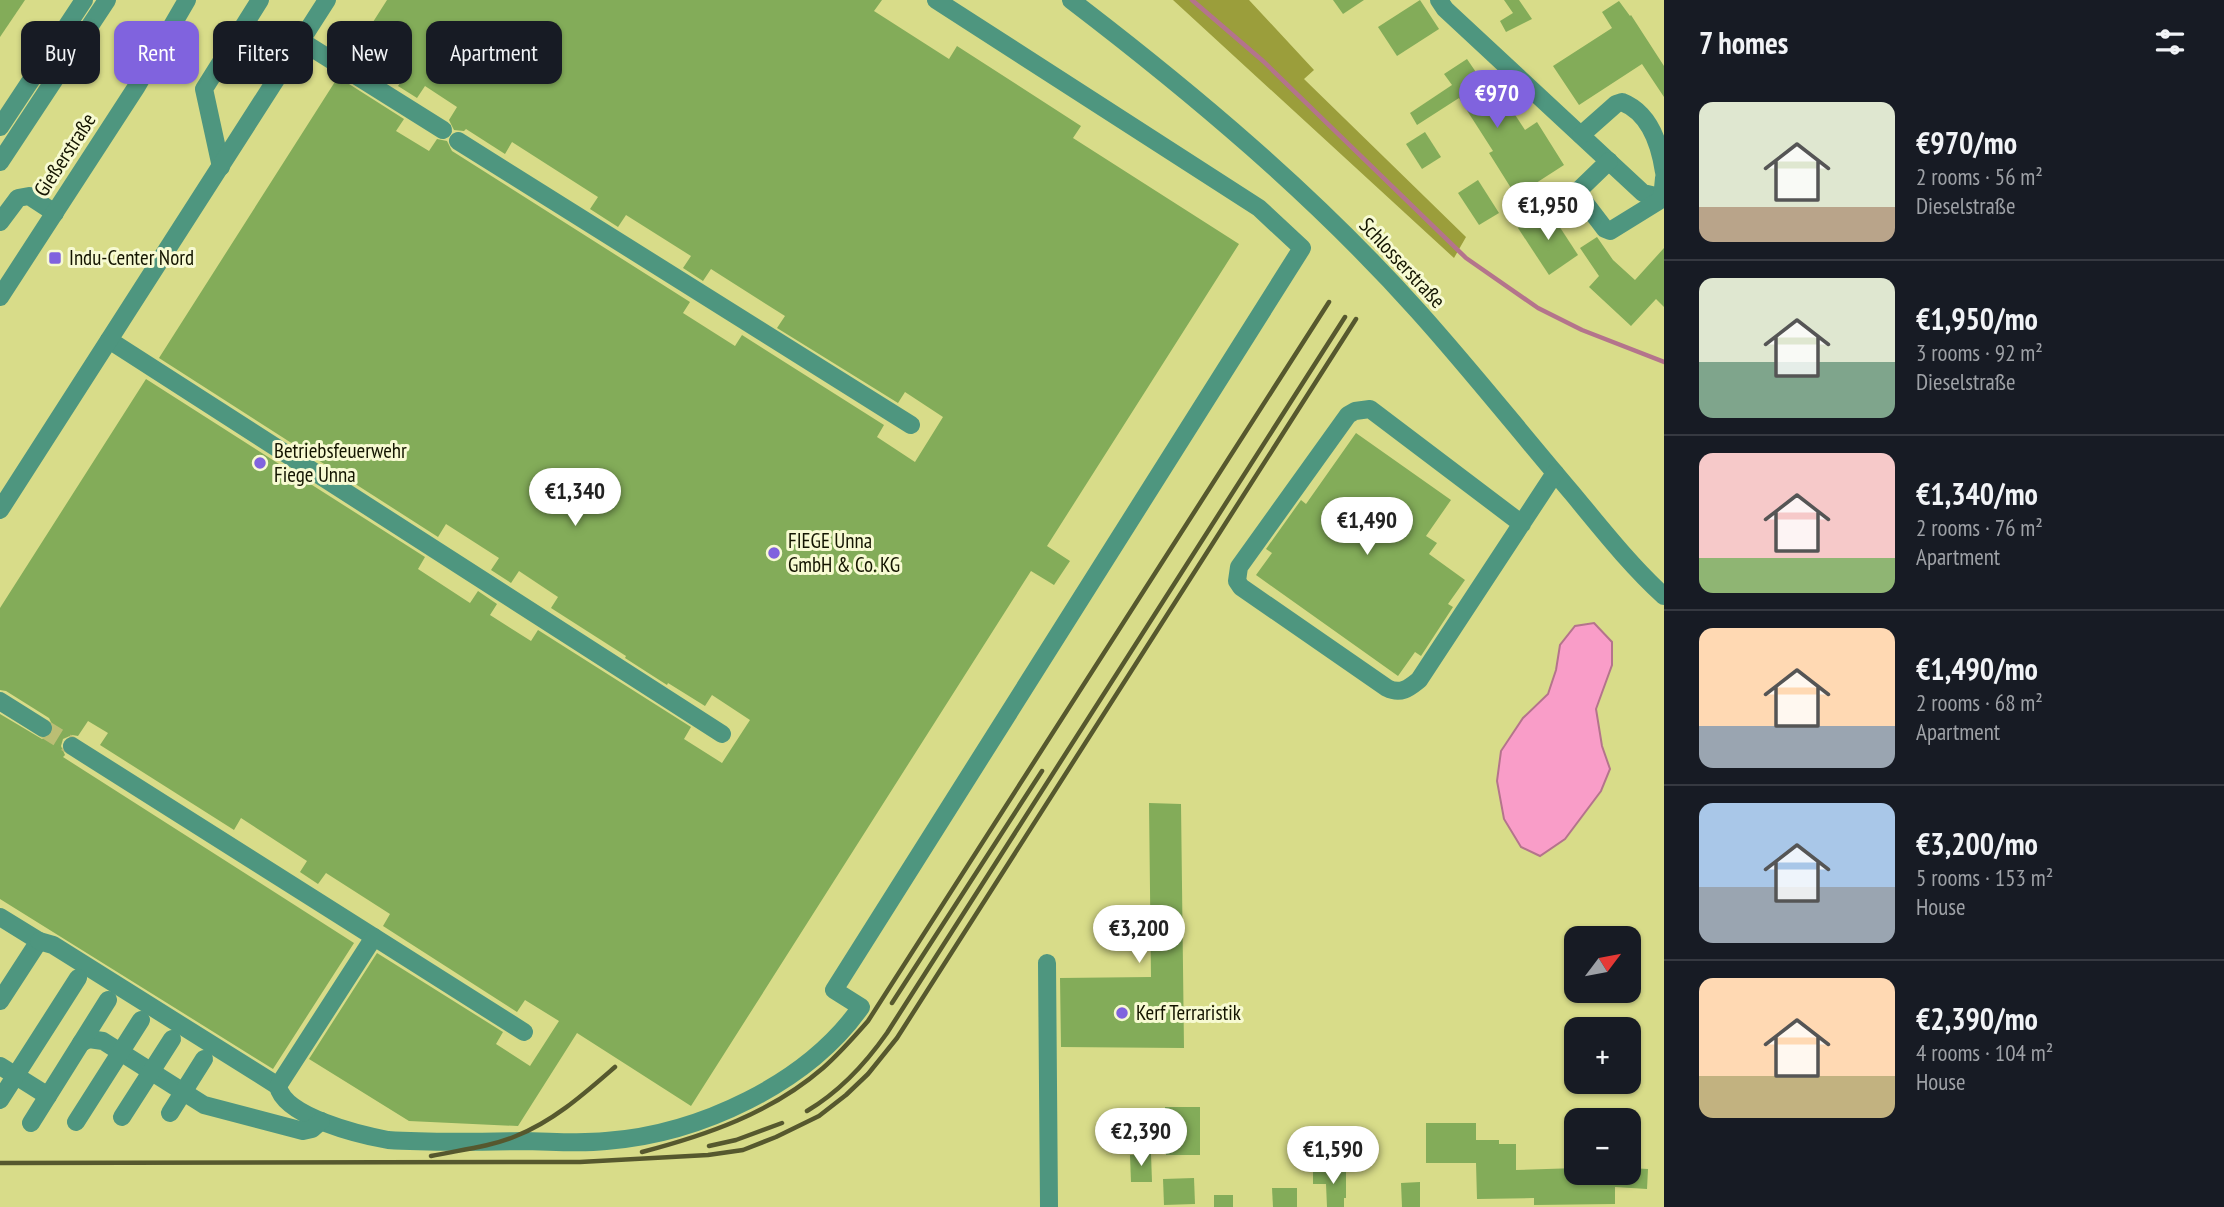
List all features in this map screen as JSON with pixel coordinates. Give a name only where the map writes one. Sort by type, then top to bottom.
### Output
[{"type":"street","points":[[0,127],[84,0]]},
{"type":"street","points":[[0,162],[107,0]]},
{"type":"street","name":"Gießerstraße","points":[[0,297],[137,86],[187,0]]},
{"type":"street","points":[[221,167],[204,89],[260,0]]},
{"type":"street","points":[[313,22],[327,0]]},
{"type":"street","points":[[1,921],[39,941],[53,945],[278,1086],[284,1099],[320,1121],[388,1140],[606,1142],[662,1132],[715,1115],[766,1090],[825,1048],[861,1007],[834,990],[1303,248],[1259,208],[936,0]]},
{"type":"street","name":"Schlosserstraße","points":[[1071,0],[1227,124],[1300,191],[1416,310],[1625,555],[1664,596]]},
{"type":"street","points":[[1448,3],[1460,23],[1643,193],[1663,198]]},
{"type":"street","points":[[313,49],[443,130]]},
{"type":"street","points":[[0,510],[274,84]]},
{"type":"street","points":[[1581,135],[1616,104],[1622,102],[1632,106],[1655,136],[1664,172]]},
{"type":"street","points":[[458,141],[911,425]]},
{"type":"street","points":[[1609,161],[1579,190],[1579,195],[1605,229],[1611,231],[1663,198]]},
{"type":"street","points":[[1663,198],[1664,178]]},
{"type":"street","points":[[0,222],[18,198],[29,196],[55,213]]},
{"type":"street","points":[[110,340],[722,734]]},
{"type":"street","points":[[1522,524],[1370,408],[1365,409],[1348,415],[1239,567],[1237,581],[1241,587],[1387,688],[1392,691],[1407,690],[1419,680],[1522,524],[1555,473]]},
{"type":"street","points":[[0,701],[43,728]]},
{"type":"street","points":[[72,746],[524,1032]]},
{"type":"street","points":[[278,1086],[373,937]]},
{"type":"street","points":[[0,1001],[39,941]]},
{"type":"street","points":[[1047,963],[1049,1207]]},
{"type":"street","points":[[0,1100],[78,978]]},
{"type":"street","points":[[31,1123],[108,1000]]},
{"type":"street","points":[[76,1122],[141,1020]]},
{"type":"street","points":[[81,1043],[96,1038],[204,1104],[303,1131],[312,1129],[320,1121]]},
{"type":"street","points":[[122,1117],[172,1039]]},
{"type":"street","points":[[170,1113],[204,1059]]},
{"type":"street","points":[[0,1066],[48,1096]]},
{"type":"shaded area","points":[[1173,0],[1249,0],[1314,70],[1304,79],[1466,237],[1454,258]]},
{"type":"shaded area","points":[[1594,623],[1612,642],[1612,665],[1596,709],[1602,746],[1610,769],[1601,791],[1565,839],[1540,856],[1521,847],[1504,819],[1497,781],[1501,751],[1523,718],[1548,694],[1560,645],[1575,626]]},
{"type":"building","points":[[0,0],[25,0],[0,37]]},
{"type":"building","name":"FIEGE Unna GmbH & Co. KG","points":[[387,0],[882,0],[874,11],[949,59],[957,46],[1081,126],[1073,138],[1239,244],[1047,546],[1070,561],[1054,585],[1031,571],[691,1106],[577,1033],[518,1126],[409,1121],[309,1059],[377,953],[503,1032],[496,1044],[530,1066],[559,1021],[525,1000],[517,1012],[383,926],[390,914],[326,873],[318,884],[300,872],[307,861],[241,818],[234,830],[100,745],[108,733],[88,721],[78,736],[72,735],[63,739],[63,757],[354,943],[273,1069],[0,899],[0,714],[42,739],[52,735],[54,728],[49,718],[6,691],[0,690],[0,608],[146,379],[425,557],[418,569],[470,603],[478,591],[497,604],[490,615],[531,641],[538,630],[691,727],[684,739],[722,763],[750,720],[712,695],[705,706],[668,683],[667,685],[551,608],[558,597],[519,571],[511,583],[491,570],[499,558],[446,524],[438,537],[159,358],[334,84],[349,84],[404,119],[396,131],[429,151],[437,139],[447,141],[452,151],[690,302],[683,313],[735,346],[742,335],[884,425],[877,437],[915,462],[943,417],[905,392],[898,403],[777,328],[785,316],[711,269],[703,281],[683,268],[691,256],[626,215],[618,227],[590,209],[598,197],[512,142],[505,154],[466,129],[454,130],[449,120],[457,107],[425,86],[417,98],[398,86],[412,84],[412,21],[374,21]]},
{"type":"building","points":[[1333,0],[1364,0],[1343,14]]},
{"type":"building","points":[[1420,0],[1439,29],[1397,56],[1378,27]]},
{"type":"building","points":[[1504,0],[1519,0],[1532,19],[1506,32],[1500,21],[1513,13]]},
{"type":"building","points":[[1619,1],[1664,66],[1664,97],[1642,64],[1579,105],[1553,66],[1612,28],[1602,12]]},
{"type":"building","points":[[1467,59],[1497,103],[1504,98],[1525,130],[1537,122],[1564,165],[1516,196],[1489,153],[1493,151],[1459,98],[1417,125],[1410,113],[1452,85],[1444,74]]},
{"type":"building","points":[[1425,132],[1441,157],[1422,169],[1406,144]]},
{"type":"building","points":[[1478,180],[1499,213],[1479,225],[1458,193]]},
{"type":"building","points":[[1548,209],[1578,255],[1549,275],[1518,228]]},
{"type":"building","points":[[1597,237],[1613,260],[1635,280],[1664,248],[1664,307],[1656,299],[1631,326],[1589,287],[1599,276],[1580,248]]},
{"type":"building","points":[[1356,433],[1451,500],[1426,536],[1437,543],[1429,554],[1465,580],[1448,604],[1453,607],[1421,656],[1415,652],[1398,676],[1256,575],[1272,553],[1266,549],[1301,500],[1306,504]]},
{"type":"building","name":"Kerf Terraristik","points":[[1149,803],[1181,804],[1184,1048],[1061,1047],[1060,978],[1151,977]]},
{"type":"building","points":[[1165,1107],[1200,1107],[1200,1155],[1166,1155]]},
{"type":"building","points":[[1426,1123],[1476,1123],[1476,1140],[1499,1140],[1499,1144],[1516,1144],[1516,1170],[1564,1168],[1564,1185],[1641,1185],[1641,1169],[1648,1169],[1647,1189],[1615,1187],[1615,1204],[1534,1205],[1534,1198],[1477,1199],[1476,1163],[1426,1163]]},
{"type":"building","points":[[1151,1154],[1152,1182],[1131,1182],[1130,1155]]},
{"type":"building","points":[[1313,1170],[1346,1170],[1344,1207],[1327,1207],[1326,1184],[1313,1184]]},
{"type":"building","points":[[1194,1178],[1195,1204],[1164,1205],[1163,1179]]},
{"type":"building","points":[[1420,1182],[1420,1207],[1402,1207],[1401,1183]]},
{"type":"building","points":[[1272,1188],[1297,1188],[1297,1207],[1273,1207]]},
{"type":"building","points":[[1214,1195],[1233,1195],[1233,1207],[1214,1207]]},
{"type":"waterway","points":[[1192,0],[1263,61],[1466,258],[1538,308],[1582,330],[1664,362]]},
{"type":"tunnel","points":[[43,728],[72,746]]},
{"type":"railway","points":[[642,1152],[714,1130],[782,1098],[823,1068],[868,1021],[1329,302]]},
{"type":"railway","points":[[807,1111],[851,1076],[887,1033],[1345,317]]},
{"type":"railway","points":[[0,1163],[580,1162],[708,1155],[743,1150],[819,1116],[868,1074],[897,1038],[1356,319]]},
{"type":"railway","points":[[892,1003],[1042,771]]},
{"type":"railway","points":[[431,1156],[496,1143],[530,1130],[568,1106],[615,1067]]},
{"type":"railway","points":[[709,1146],[736,1140],[782,1123]]},
{"type":"place","name":"Indu-Center Nord","points":[[55,258]]},
{"type":"place","name":"Betriebsfeuerwehr Fiege Unna","points":[[260,463]]},
{"type":"place","name":"FIEGE Unna GmbH & Co. KG","points":[[774,553]]},
{"type":"place","name":"Kerf Terraristik","points":[[1122,1013]]}]
